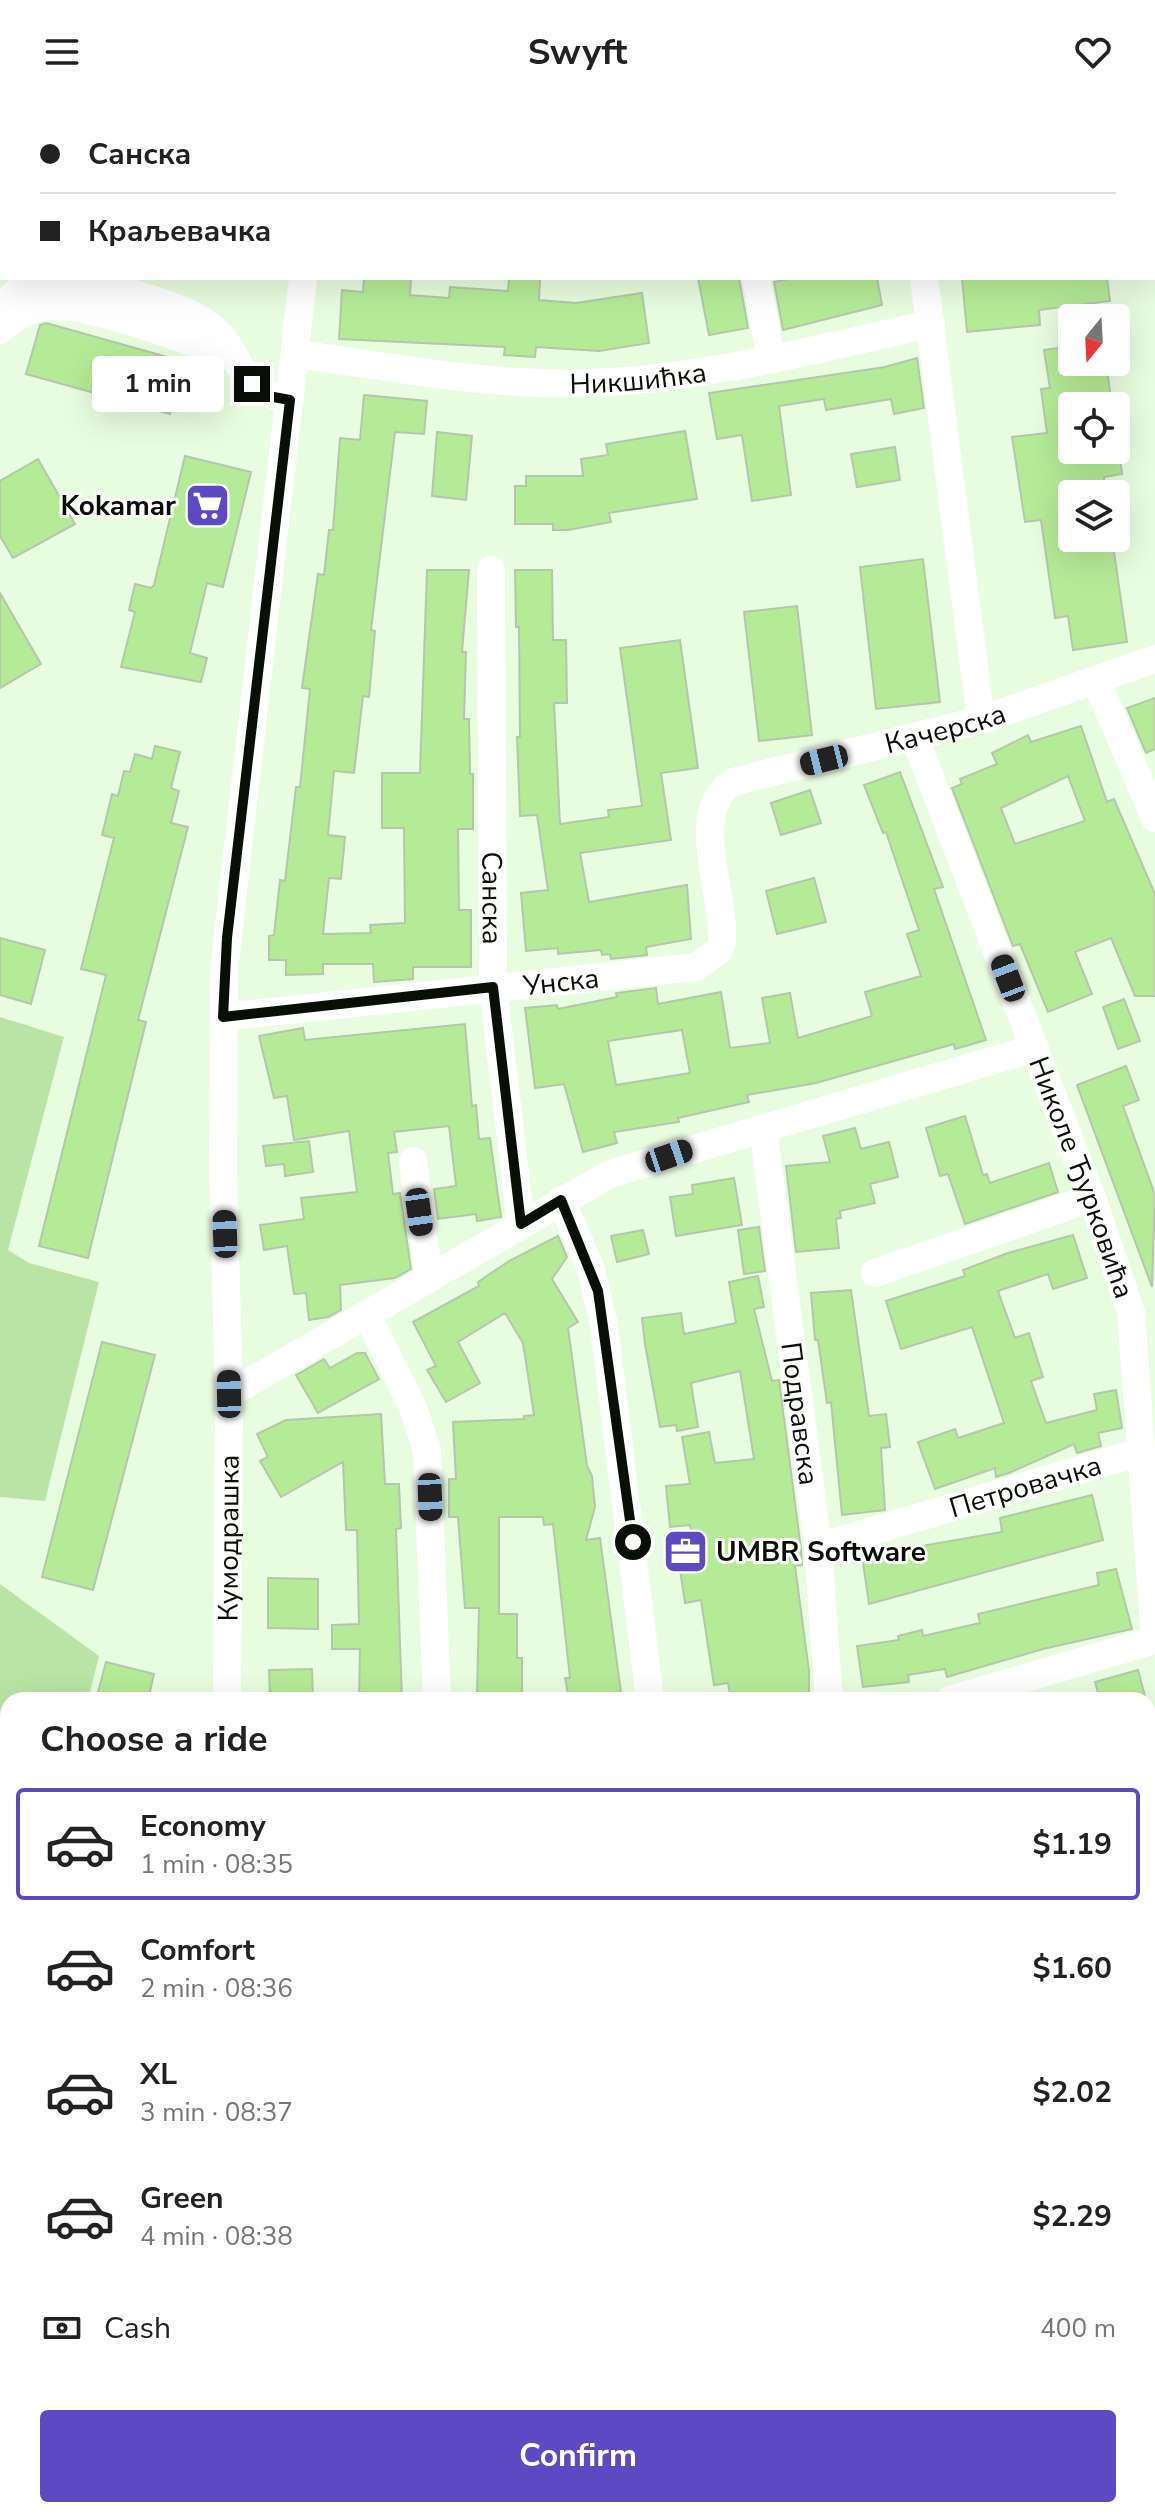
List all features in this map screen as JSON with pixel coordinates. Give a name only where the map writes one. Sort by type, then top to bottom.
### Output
[{"type":"street","points":[[76,280],[103,285],[206,322],[220,334],[258,391],[290,400]]},
{"type":"street","name":"Кумодрашка","points":[[227,1692],[229,1394],[223,1017],[227,938],[303,280]]},
{"type":"street","points":[[756,280],[771,358]]},
{"type":"street","points":[[924,280],[981,720]]},
{"type":"street","points":[[0,308],[31,281]]},
{"type":"street","points":[[0,330],[25,312],[63,307],[156,331],[233,357]]},
{"type":"street","name":"Никшићка","points":[[296,354],[550,383],[632,381],[771,358],[931,324]]},
{"type":"street","name":"Санска","points":[[491,570],[493,987],[521,1224]]},
{"type":"street","name":"Качерска","points":[[708,823],[718,796],[733,782],[981,720],[1155,659]]},
{"type":"street","points":[[1096,680],[1155,818]]},
{"type":"street","name":"Николе Ђурковића","points":[[915,738],[1146,1346],[1140,1452],[1155,1639]]},
{"type":"street","name":"Унска","points":[[223,1017],[696,967],[719,950],[722,934],[708,823]]},
{"type":"street","points":[[229,1394],[561,1200],[619,1170],[1035,1048]]},
{"type":"street","name":"Подравска","points":[[763,1128],[818,1547],[828,1692]]},
{"type":"street","points":[[413,1161],[429,1278]]},
{"type":"street","points":[[875,1273],[1092,1198]]},
{"type":"street","points":[[561,1200],[591,1269],[604,1325],[649,1692]]},
{"type":"street","points":[[367,1315],[412,1405],[427,1450],[437,1692]]},
{"type":"street","name":"Петровачка","points":[[818,1547],[1140,1452]]},
{"type":"street","points":[[977,1692],[1155,1639]]},
{"type":"green space","points":[[0,1017],[64,1037],[8,1250],[29,1263],[99,1282],[45,1501],[0,1497]]},
{"type":"green space","points":[[0,1584],[99,1656],[90,1692],[0,1692]]},
{"type":"building","points":[[364,280],[411,280],[410,295],[449,298],[450,287],[508,291],[509,280],[540,280],[539,300],[576,303],[642,293],[649,343],[599,351],[536,347],[535,357],[504,355],[505,347],[339,339],[342,290],[363,292]]},
{"type":"building","points":[[698,280],[739,280],[748,328],[709,335]]},
{"type":"building","points":[[877,280],[882,305],[783,330],[774,282]]},
{"type":"building","points":[[962,280],[1107,280],[1110,301],[1058,304],[1058,308],[1039,310],[1040,325],[967,332]]},
{"type":"building","points":[[46,323],[185,362],[170,414],[26,374],[40,325]]},
{"type":"building","points":[[1058,348],[1058,376],[1108,376],[1110,392],[1058,392],[1058,464],[1121,464],[1122,474],[1104,477],[1104,480],[1058,480],[1058,552],[1114,552],[1127,642],[1073,650],[1068,616],[1055,618],[1041,520],[1025,522],[1012,437],[1047,433],[1041,389],[1050,388],[1044,350]]},
{"type":"building","points":[[917,358],[924,408],[894,414],[891,399],[826,410],[824,399],[779,406],[791,495],[752,501],[742,435],[717,439],[709,393],[885,367]]},
{"type":"building","points":[[364,395],[427,401],[424,434],[395,432],[371,630],[375,631],[369,697],[363,696],[354,773],[334,771],[328,835],[345,837],[341,879],[329,878],[323,934],[371,933],[370,925],[405,923],[404,828],[382,828],[382,773],[420,773],[427,570],[469,570],[462,652],[466,652],[464,719],[469,719],[470,774],[473,774],[473,829],[458,829],[459,910],[471,910],[471,967],[413,967],[413,979],[374,982],[373,964],[323,964],[323,974],[286,975],[286,960],[269,960],[269,936],[274,935],[280,880],[285,881],[296,787],[300,787],[310,689],[302,688],[318,574],[324,575],[329,530],[333,530],[340,438],[360,440]]},
{"type":"building","points":[[685,431],[697,499],[609,513],[611,522],[568,530],[553,530],[553,524],[515,524],[515,486],[526,486],[526,476],[583,476],[581,459],[608,455],[606,444]]},
{"type":"building","points":[[437,432],[472,436],[466,500],[432,496]]},
{"type":"building","points":[[895,447],[900,480],[857,487],[851,454]]},
{"type":"building","points":[[185,456],[251,472],[223,587],[207,583],[190,653],[207,658],[201,682],[121,667],[135,612],[129,610],[135,584],[151,588],[154,585]]},
{"type":"building","points":[[38,459],[75,524],[13,558],[0,536],[0,481]]},
{"type":"building","points":[[923,559],[940,702],[876,709],[860,567]]},
{"type":"building","points":[[515,570],[552,570],[553,640],[566,640],[567,703],[554,703],[560,824],[609,817],[608,810],[642,806],[620,648],[680,640],[698,768],[661,773],[671,840],[580,853],[589,902],[687,885],[691,939],[646,947],[647,955],[611,959],[610,954],[602,955],[601,950],[558,954],[558,948],[526,951],[521,893],[548,890],[537,815],[520,816],[517,737],[520,737],[519,627],[516,627]]},
{"type":"building","points":[[0,593],[41,664],[0,688]]},
{"type":"building","points":[[797,606],[812,735],[759,741],[744,612]]},
{"type":"building","points":[[1155,698],[1155,749],[1146,753],[1127,708]]},
{"type":"building","points":[[1081,726],[1107,802],[1114,799],[1155,894],[1155,996],[1135,996],[1111,938],[1075,952],[1092,994],[1048,1012],[1020,944],[1013,946],[952,788],[962,784],[960,779],[997,764],[992,753],[1028,735],[1031,742]],"holes":[[[1068,776],[1085,821],[1015,844],[1001,808]]]},
{"type":"building","points":[[155,746],[180,752],[171,788],[179,791],[171,823],[188,827],[138,1020],[146,1022],[88,1258],[39,1246],[106,975],[81,969],[114,838],[102,835],[112,794],[118,796],[124,771],[130,772],[135,754],[152,759]]},
{"type":"building","points":[[900,772],[943,887],[934,889],[986,1040],[955,1049],[954,1044],[816,1083],[747,1095],[749,1102],[678,1118],[679,1122],[614,1132],[617,1143],[583,1152],[564,1084],[535,1088],[525,1008],[557,1005],[558,1009],[617,997],[616,993],[656,988],[658,1004],[721,992],[730,1048],[770,1043],[762,998],[790,993],[798,1038],[872,1016],[865,992],[921,976],[907,934],[919,930],[886,832],[883,833],[864,785]],"holes":[[[682,1030],[690,1073],[616,1085],[608,1041]]]},
{"type":"building","points":[[810,790],[821,823],[781,835],[771,803]]},
{"type":"building","points":[[814,878],[826,922],[777,934],[766,891]]},
{"type":"building","points":[[0,938],[45,950],[31,1004],[0,995]]},
{"type":"building","points":[[1124,999],[1140,1041],[1118,1049],[1103,1007]]},
{"type":"building","points":[[465,1024],[472,1106],[476,1105],[479,1139],[490,1138],[501,1217],[477,1221],[476,1214],[438,1219],[434,1189],[456,1186],[449,1126],[394,1132],[397,1152],[388,1153],[393,1194],[400,1193],[411,1269],[395,1278],[340,1285],[341,1310],[328,1317],[309,1320],[306,1293],[294,1294],[287,1246],[264,1250],[260,1225],[304,1219],[301,1198],[357,1192],[349,1131],[294,1140],[287,1096],[274,1098],[259,1036],[303,1028],[305,1040]]},
{"type":"building","points":[[1126,1066],[1139,1100],[1123,1106],[1155,1195],[1152,1287],[1077,1085]]},
{"type":"building","points":[[965,1116],[983,1175],[987,1174],[990,1183],[1049,1163],[1058,1192],[965,1224],[948,1174],[940,1176],[926,1128]]},
{"type":"building","points":[[855,1128],[861,1149],[889,1142],[898,1177],[870,1184],[875,1203],[840,1211],[841,1218],[836,1219],[839,1248],[796,1252],[786,1166],[830,1162],[823,1136]]},
{"type":"building","points":[[309,1141],[313,1172],[285,1176],[284,1164],[266,1166],[263,1146]]},
{"type":"building","points":[[734,1178],[742,1225],[676,1236],[670,1197],[693,1194],[692,1185]]},
{"type":"building","points":[[759,1227],[765,1271],[744,1274],[738,1230]]},
{"type":"building","points":[[643,1230],[649,1254],[617,1262],[611,1236]]},
{"type":"building","points":[[1073,1235],[1087,1278],[1053,1289],[1048,1274],[998,1291],[1015,1338],[1029,1333],[1043,1377],[1031,1381],[1046,1423],[1097,1410],[1094,1394],[1116,1390],[1122,1428],[1098,1433],[1101,1446],[1077,1453],[1074,1444],[1009,1473],[996,1477],[995,1468],[935,1489],[918,1442],[955,1429],[958,1438],[1004,1423],[972,1327],[901,1349],[886,1301],[965,1276],[963,1270],[1008,1253]]},
{"type":"building","points":[[558,1236],[567,1257],[552,1279],[578,1322],[568,1328],[595,1507],[586,1540],[600,1538],[621,1692],[568,1692],[565,1678],[570,1678],[553,1524],[544,1525],[543,1517],[499,1517],[499,1614],[517,1614],[517,1658],[522,1658],[522,1692],[477,1692],[479,1608],[465,1608],[458,1517],[449,1517],[449,1479],[456,1479],[453,1422],[524,1419],[524,1416],[534,1415],[523,1343],[505,1313],[458,1342],[480,1383],[446,1402],[427,1370],[436,1366],[413,1322],[479,1286],[478,1282],[509,1261]]},
{"type":"building","points":[[758,1276],[764,1307],[754,1309],[772,1381],[779,1380],[801,1549],[802,1565],[795,1566],[809,1692],[730,1692],[728,1683],[714,1685],[701,1600],[685,1603],[680,1570],[692,1569],[691,1563],[696,1562],[690,1525],[670,1527],[666,1486],[690,1484],[682,1437],[709,1432],[715,1463],[754,1459],[740,1371],[691,1383],[698,1427],[677,1431],[676,1425],[660,1427],[642,1318],[681,1313],[684,1334],[736,1323],[729,1282]]},
{"type":"building","points":[[851,1290],[869,1416],[886,1414],[890,1447],[881,1448],[885,1510],[842,1515],[831,1402],[827,1403],[818,1340],[815,1340],[811,1293]]},
{"type":"building","points":[[102,1342],[155,1355],[93,1590],[42,1577]]},
{"type":"building","points":[[357,1353],[365,1353],[379,1379],[318,1413],[296,1375],[324,1359],[330,1368]]},
{"type":"building","points":[[381,1414],[385,1484],[399,1484],[401,1528],[396,1529],[402,1692],[359,1692],[360,1649],[332,1649],[332,1625],[359,1624],[357,1530],[346,1530],[343,1462],[281,1497],[260,1461],[268,1457],[257,1434],[286,1420]]},
{"type":"building","points":[[1092,1495],[1103,1540],[869,1604],[863,1562],[877,1560],[876,1554],[1002,1532],[1000,1518]]},
{"type":"building","points":[[1116,1569],[1132,1629],[1043,1649],[947,1677],[945,1669],[908,1675],[909,1682],[863,1687],[857,1646],[899,1640],[898,1636],[922,1630],[923,1636],[980,1623],[978,1614],[1099,1585],[1097,1573]]},
{"type":"building","points":[[268,1578],[318,1579],[318,1629],[268,1628]]},
{"type":"building","points":[[106,1662],[154,1674],[150,1692],[98,1692]]},
{"type":"building","points":[[312,1669],[313,1692],[270,1692],[269,1670]]},
{"type":"building","points":[[1138,1670],[1144,1692],[1098,1692],[1095,1682]]},
{"type":"place","name":"Kokamar","points":[[207,505]]},
{"type":"place","name":"UMBR Software","points":[[685,1551]]},
{"type":"route","points":[[252,384],[268,396],[290,400],[227,938],[223,1017],[493,987],[521,1224],[561,1200],[591,1269],[604,1325],[633,1542]]}]
